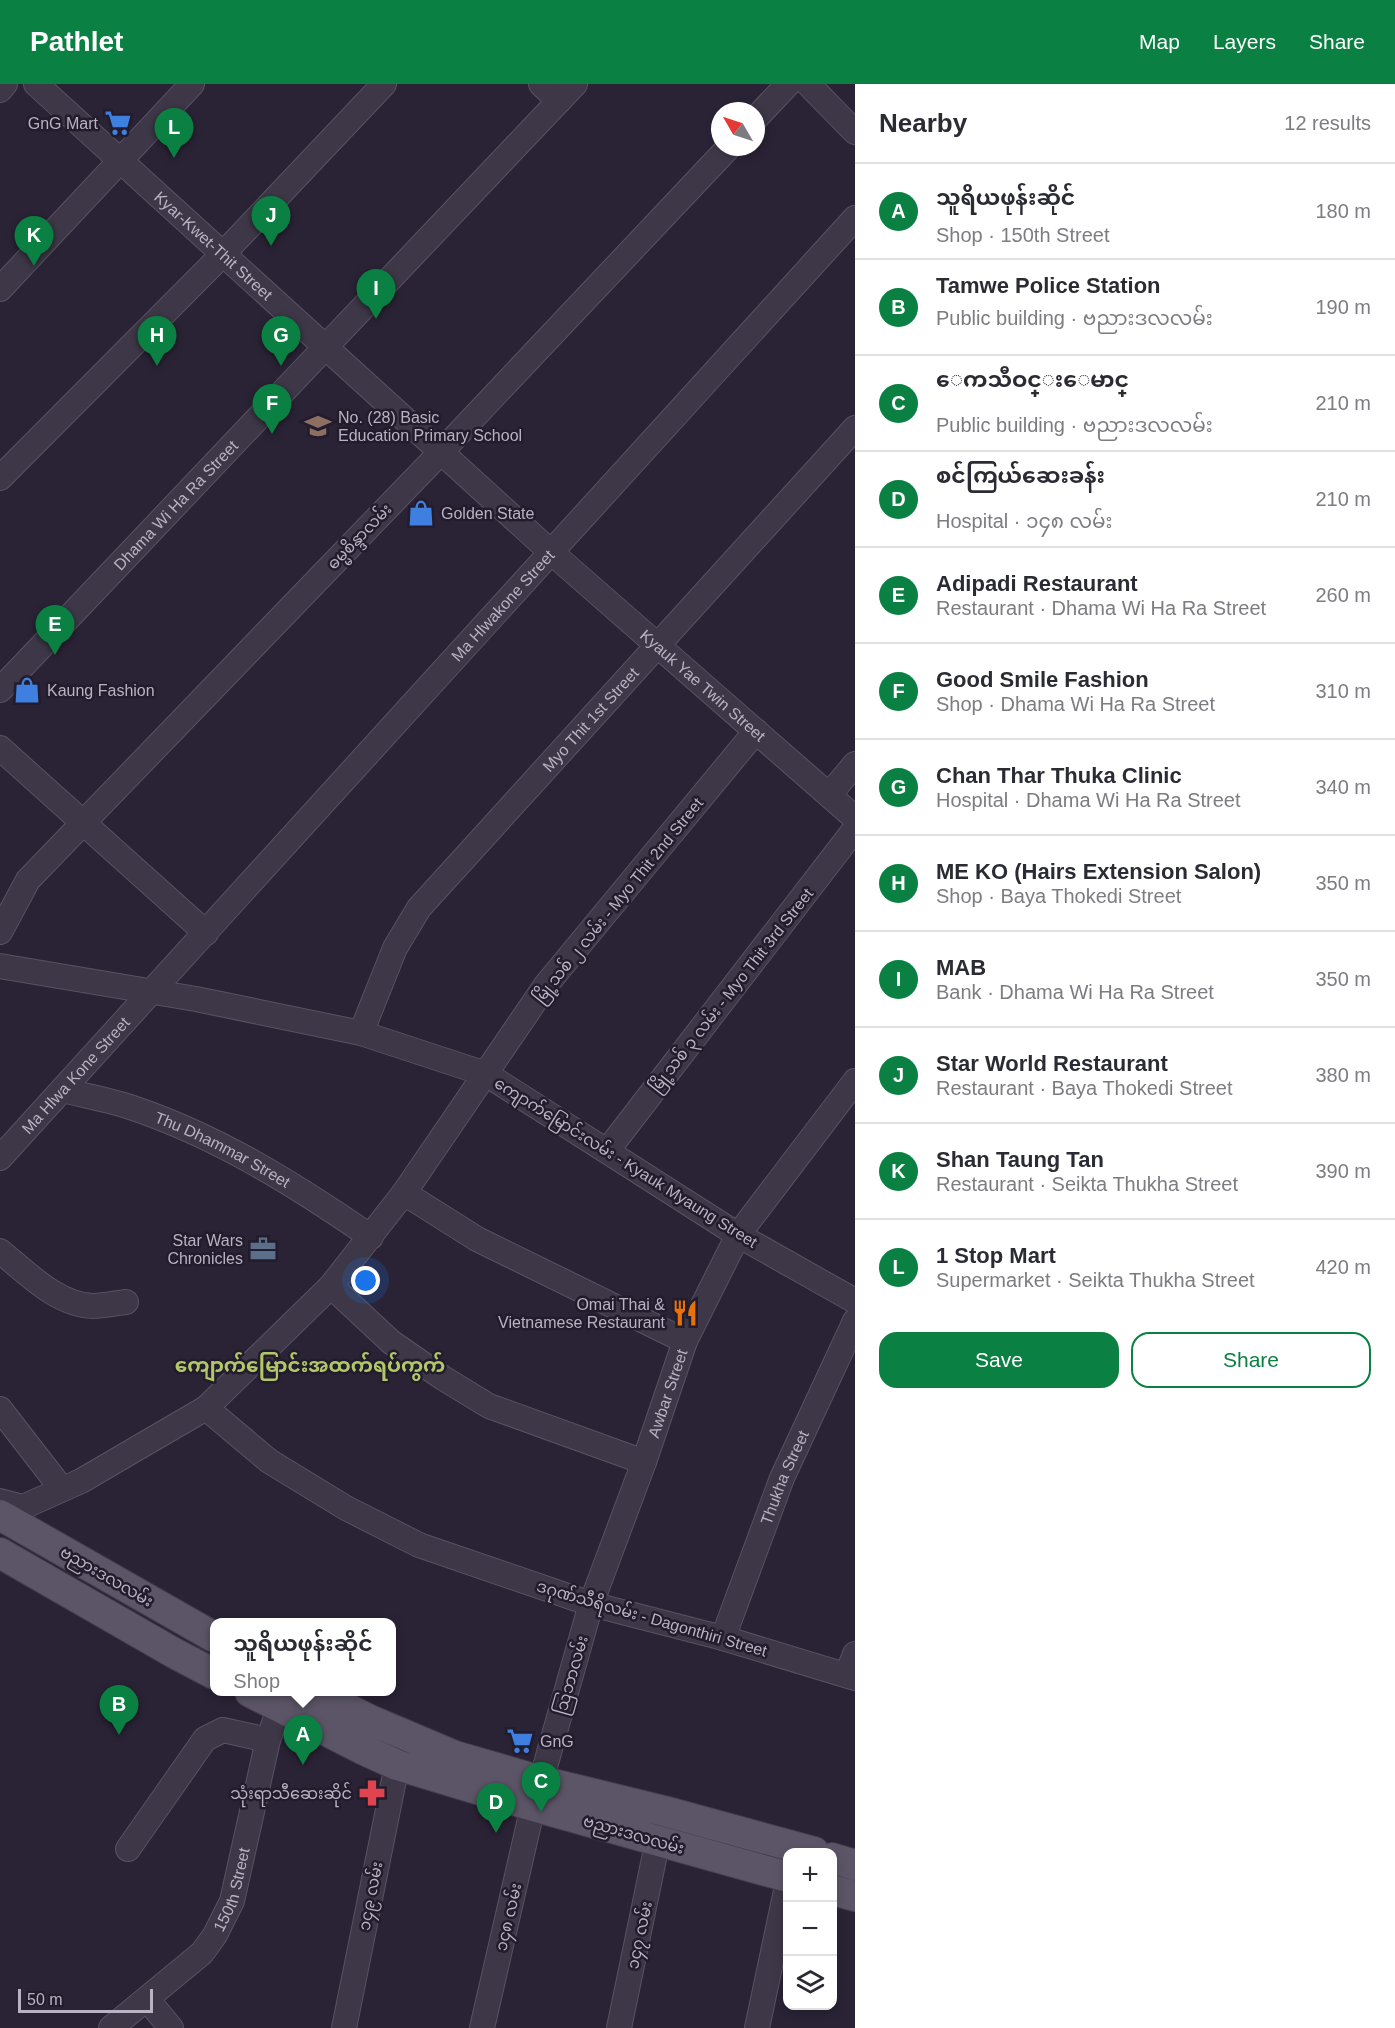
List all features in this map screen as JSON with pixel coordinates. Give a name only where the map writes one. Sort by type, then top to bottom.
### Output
[{"type":"main road","name":"ဗညားဒလလမ်း","points":[[0,1515],[210,1635]]},
{"type":"main road","name":"ဗညားဒလလမ်း","points":[[0,1554],[210,1672]]},
{"type":"main road","name":"ဗညားဒလလမ်း","points":[[258,1696],[397,1765],[537,1793],[664,1811],[799,1848]]},
{"type":"main road","name":"ဗညားဒလလမ်း","points":[[322,1696],[370,1720],[537,1793],[658,1841],[783,1878]]},
{"type":"main road","points":[[837,1860],[855,1865]]},
{"type":"main road","points":[[837,1891],[855,1896]]},
{"type":"street","points":[[0,90],[6,84]]},
{"type":"street","name":"Kyar-Kwet-Thit Street","points":[[36,84],[552,553]]},
{"type":"street","points":[[0,289],[192,84]]},
{"type":"street","points":[[0,478],[224,254],[384,84]]},
{"type":"street","points":[[541,84],[567,92]]},
{"type":"street","points":[[765,108],[788,84]]},
{"type":"street","points":[[808,84],[855,132]]},
{"type":"street","name":"Dhama Wi Ha Ra Street","points":[[0,690],[567,92]]},
{"type":"street","name":"ဓမ္မစိန္ဒာလမ်း","points":[[0,932],[28,880],[441,452],[721,156]]},
{"type":"street","name":"Ma Hlwakone Street","points":[[150,992],[855,218]]},
{"type":"street","name":"Myo Thit 1st Street","points":[[361,1033],[395,948],[419,908],[855,428]]},
{"type":"street","name":"Kyauk Yae Twin Street","points":[[552,553],[855,818]]},
{"type":"street","name":"မြို့သစ် ၂ လမ်း - Myo Thit 2nd Street","points":[[0,1501],[23,1507],[81,1481],[206,1408],[331,1286],[404,1193],[546,985],[756,731]]},
{"type":"street","points":[[0,748],[206,933]]},
{"type":"street","points":[[829,795],[855,764]]},
{"type":"street","name":"မြို့သစ် ၃ လမ်း - Myo Thit 3rd Street","points":[[607,1151],[855,829]]},
{"type":"street","name":"ကျောက်မြောင်းလမ်း - Kyauk Myaung Street","points":[[0,966],[196,999],[361,1033],[486,1074],[738,1235],[855,1300]]},
{"type":"street","name":"Ma Hlwa Kone Street","points":[[0,1158],[150,992]]},
{"type":"street","name":"Awbar Street","points":[[591,1604],[644,1462],[685,1341],[738,1235],[855,1081]]},
{"type":"street","name":"Thu Dhammar Street","points":[[62,1090],[132,1108],[187,1129],[261,1167],[370,1237]]},
{"type":"street","points":[[404,1193],[477,1239],[685,1341]]},
{"type":"street","points":[[0,1251],[29,1275],[63,1298],[92,1306],[126,1302]]},
{"type":"street","points":[[331,1286],[391,1342],[489,1406],[644,1462]]},
{"type":"street","name":"Thukha Street","points":[[723,1638],[782,1478],[855,1321]]},
{"type":"street","name":"ဒဂုဏ်သီရိလမ်း - Dagonthiri Street","points":[[206,1408],[269,1461],[356,1514],[419,1545],[591,1604],[852,1669]]},
{"type":"street","points":[[0,1409],[62,1489]]},
{"type":"street","name":"ဩဘာလမ်း","points":[[537,1793],[591,1604]]},
{"type":"street","name":"150th Street","points":[[111,2028],[202,1953],[215,1935],[232,1901],[268,1740],[279,1706]]},
{"type":"street","points":[[128,1849],[205,1739],[223,1730],[268,1740]]},
{"type":"street","name":"၁၄၉ လမ်း","points":[[344,2028],[397,1765]]},
{"type":"street","name":"၁၄၈ လမ်း","points":[[482,2028],[537,1793]]},
{"type":"street","name":"၁၄၇ လမ်း","points":[[620,2028],[664,1811]]},
{"type":"street","points":[[757,2028],[783,1902]]},
{"type":"street","points":[[147,1999],[171,2028]]},
{"type":"place","name":"GnG Mart","points":[[118,123]]},
{"type":"place","name":"1 Stop Mart","points":[[174,158]]},
{"type":"place","name":"Star World Restaurant","points":[[271,246]]},
{"type":"place","name":"Shan Taung Tan","points":[[34,266]]},
{"type":"place","name":"MAB","points":[[376,319]]},
{"type":"place","name":"ME KO (Hairs Extension Salon)","points":[[157,366]]},
{"type":"place","name":"Chan Thar Thuka Clinic","points":[[281,366]]},
{"type":"place","name":"No. (28) Basic Education Primary School","points":[[318,426]]},
{"type":"place","name":"Good Smile Fashion","points":[[272,434]]},
{"type":"place","name":"Golden State","points":[[421,513]]},
{"type":"place","name":"Adipadi Restaurant","points":[[55,655]]},
{"type":"place","name":"Kaung Fashion","points":[[27,690]]},
{"type":"place","name":"Star Wars Chronicles","points":[[263,1249]]},
{"type":"place","name":"Omai Thai & Vietnamese Restaurant","points":[[685,1313]]},
{"type":"place","name":"Tamwe Police Station","points":[[119,1735]]},
{"type":"place","name":"GnG","points":[[520,1741]]},
{"type":"place","name":"သူရိယဖုန်းဆိုင်","points":[[303,1765]]},
{"type":"place","name":"သုံးရာသီဆေးဆိုင်","points":[[372,1793]]},
{"type":"place","name":"ေကသီဝင္းေမာင္","points":[[541,1812]]},
{"type":"place","name":"စင်ကြယ်ဆေးခန်း","points":[[496,1833]]},
{"type":"district","name":"ကျောက်မြောင်းအထက်ရပ်ကွက်","points":[[310,1365]]}]
